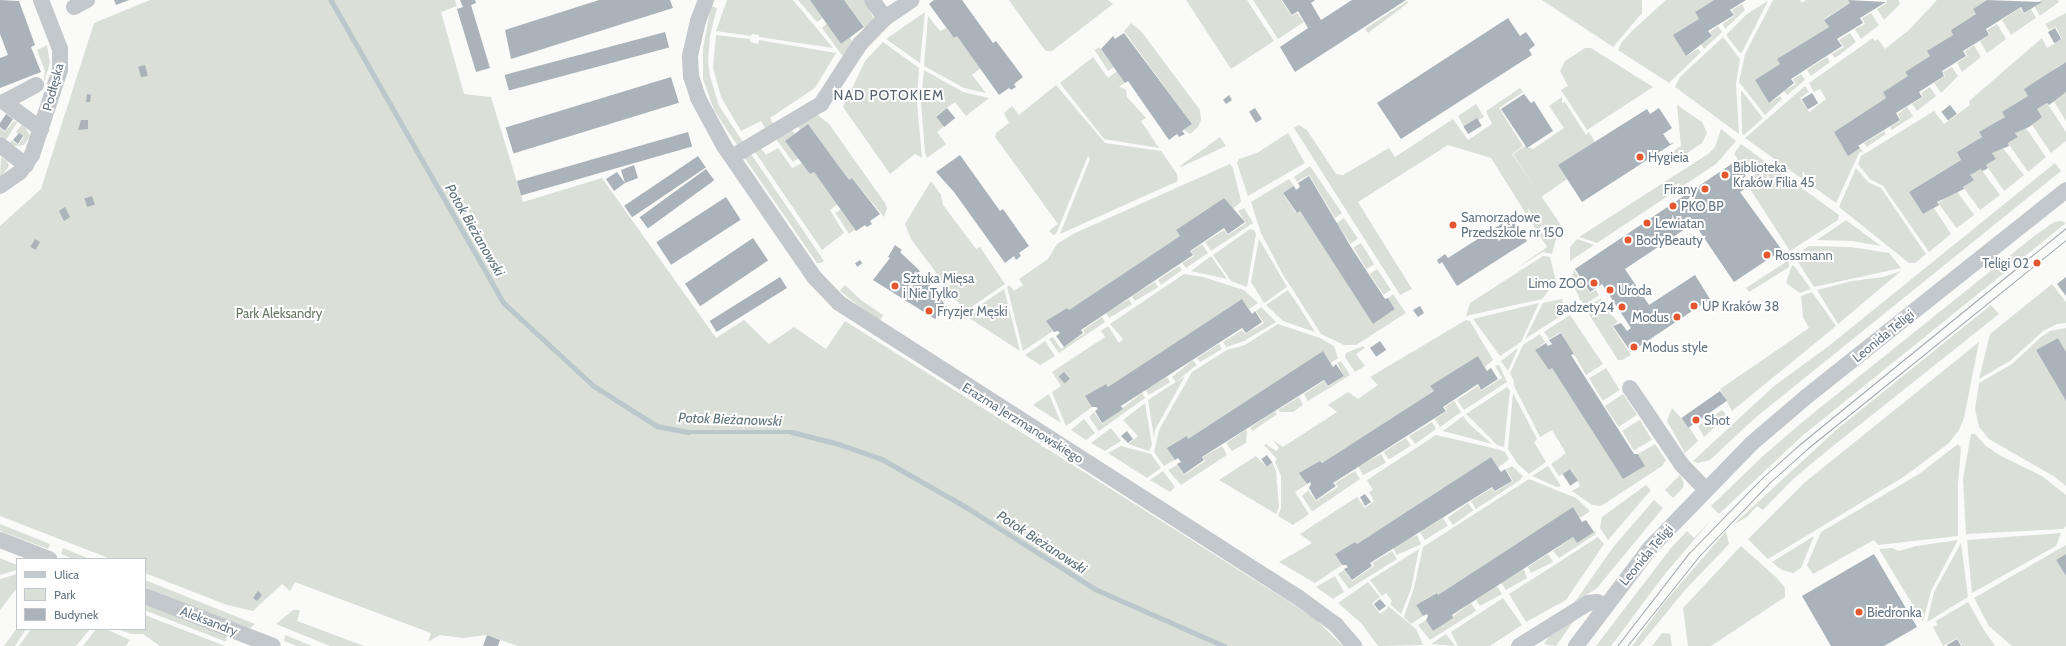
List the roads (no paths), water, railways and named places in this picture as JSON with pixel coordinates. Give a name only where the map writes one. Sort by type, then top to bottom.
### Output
[{"type":"street","name":"Podłęska","points":[[0,186],[26,165],[41,129],[60,70],[58,41],[42,0]]},
{"type":"street","name":"Erazma Jerzmanowskiego","points":[[706,0],[693,40],[691,76],[704,112],[732,157],[814,276],[839,303],[1299,598],[1336,625],[1354,646]]},
{"type":"street","points":[[872,0],[885,18]]},
{"type":"street","points":[[732,157],[822,104],[860,44],[885,18],[912,0]]},
{"type":"street","name":"Podłęska","points":[[36,85],[4,102],[41,129]]},
{"type":"street","points":[[0,145],[26,165]]},
{"type":"street","name":"Leonida Teligi","points":[[1576,646],[1604,605],[1646,553],[1705,489],[1751,444],[1806,397],[2066,190]]},
{"type":"street","points":[[1630,388],[1682,465],[1705,489]]},
{"type":"street","points":[[0,540],[46,558]]},
{"type":"street","name":"Aleksandry","points":[[146,596],[273,646]]},
{"type":"street","points":[[1520,646],[1588,603],[1598,602],[1604,605]]},
{"type":"waterway","name":"Potok Bieżanowski","points":[[331,0],[504,303],[594,386],[657,426],[688,432],[792,432],[839,444],[882,459],[966,507],[1095,589],[1224,646]]},
{"type":"tram line","points":[[1617,646],[1689,553],[1763,477],[1800,444],[2066,228]]},
{"type":"tram line","points":[[1627,646],[1700,555],[1769,483],[1808,448],[2066,240]]},
{"type":"place","name":"Hygieia","points":[[1640,157]]},
{"type":"place","name":"Biblioteka Kraków Filia 45","points":[[1725,175]]},
{"type":"place","name":"Firany","points":[[1705,189]]},
{"type":"place","name":"PKO BP","points":[[1673,206]]},
{"type":"place","name":"Lewiatan","points":[[1647,223]]},
{"type":"place","name":"Samorządowe Przedszkole nr 150","points":[[1453,225]]},
{"type":"place","name":"BodyBeauty","points":[[1628,240]]},
{"type":"place","name":"Rossmann","points":[[1767,255]]},
{"type":"place","name":"Teligi 02","points":[[2037,263]]},
{"type":"place","name":"Limo ZOO","points":[[1594,283]]},
{"type":"place","name":"Sztuka Mięsa i Nie Tylko","points":[[895,286]]},
{"type":"place","name":"Uroda","points":[[1610,290]]},
{"type":"place","name":"UP Kraków 38","points":[[1694,306]]},
{"type":"place","name":"gadzety24","points":[[1622,307]]},
{"type":"place","name":"Fryzjer Męski","points":[[929,311]]},
{"type":"place","name":"Modus","points":[[1677,317]]},
{"type":"place","name":"Modus style","points":[[1634,347]]},
{"type":"place","name":"Shot","points":[[1696,420]]},
{"type":"place","name":"Biedronka","points":[[1859,612]]},
{"type":"district","name":"NAD POTOKIEM","points":[[889,95]]},
{"type":"park label","name":"Park Aleksandry","points":[[279,313]]}]
